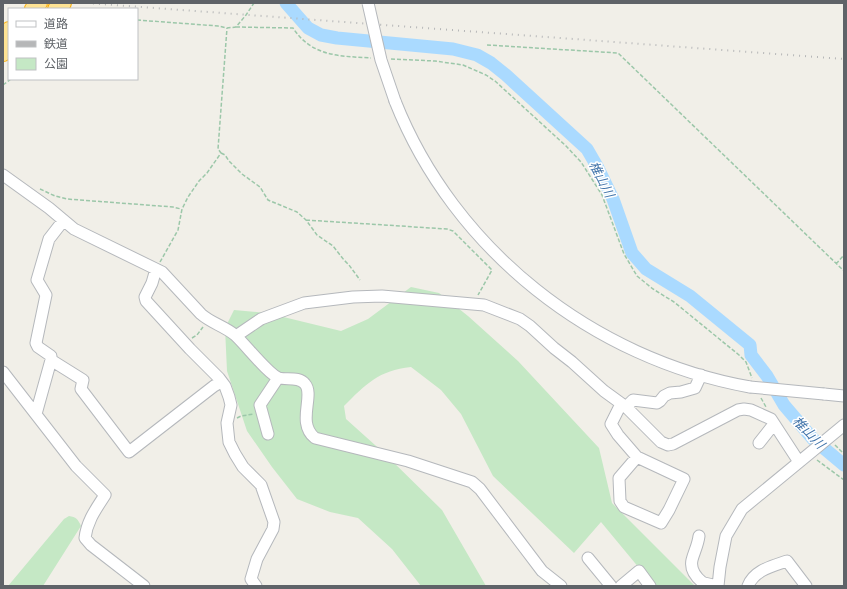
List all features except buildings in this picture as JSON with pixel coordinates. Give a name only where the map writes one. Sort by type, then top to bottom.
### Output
[{"type":"street","points":[[368,3],[381,60],[395,101],[420,153],[470,226],[523,279],[567,312],[604,336],[654,359],[701,375],[844,396]]},
{"type":"street","points":[[3,175],[49,208],[74,229],[166,275],[188,301],[208,320],[229,330],[266,368],[278,378],[297,379],[306,384],[308,390],[306,420],[307,431],[315,438],[408,461],[472,482],[480,489],[542,571],[562,586]]},
{"type":"street","points":[[36,414],[51,360],[51,356],[38,347],[36,343],[46,295],[37,280],[49,239],[63,221]]},
{"type":"street","points":[[156,269],[152,283],[145,296],[146,301],[225,386],[231,405],[227,422],[229,442],[234,454],[243,467],[261,485],[274,522],[273,529],[260,551],[251,575],[251,579],[256,586]]},
{"type":"street","points":[[236,336],[261,319],[304,303],[323,300],[382,296],[484,305],[525,322],[604,391],[623,405],[661,442],[668,445],[673,444],[738,410],[744,409],[751,410],[773,422],[801,460]]},
{"type":"street","points":[[51,360],[83,380],[81,389],[129,452],[221,382]]},
{"type":"street","points":[[3,372],[76,466],[105,495],[86,528],[85,538],[91,545],[144,586]]},
{"type":"street","points":[[637,457],[620,478],[620,501],[624,507],[661,523],[684,479],[637,457],[618,435],[611,424],[623,405],[633,400],[657,403],[660,402],[664,396],[670,393],[682,392],[695,388],[701,375]]},
{"type":"street","points":[[268,434],[260,410],[260,402],[278,378]]},
{"type":"street","points":[[759,443],[773,422]]},
{"type":"street","points":[[700,536],[692,559],[692,569],[703,582],[718,586],[726,536],[742,509],[844,425]]},
{"type":"street","points":[[588,558],[611,586]]},
{"type":"street","points":[[748,586],[752,577],[757,573],[787,561],[806,586]]},
{"type":"street","points":[[621,586],[639,571],[650,586]]},
{"type":"path","points":[[236,27],[254,3]]},
{"type":"path","points":[[138,20],[227,28],[293,28],[298,36],[312,48],[331,54],[371,58]]},
{"type":"path","points":[[227,28],[218,150],[225,155],[242,174],[260,187],[268,200],[297,212],[306,220],[317,235],[333,246],[360,280]]},
{"type":"path","points":[[487,44],[618,54],[844,271]]},
{"type":"path","points":[[385,59],[435,61],[463,65],[486,75],[506,90],[581,162],[602,195],[624,254],[637,276],[653,289],[674,302],[739,355],[746,362],[751,383]]},
{"type":"path","points":[[156,269],[178,230],[182,209],[192,190],[207,173],[221,153]]},
{"type":"path","points":[[36,188],[67,199],[173,207],[182,209]]},
{"type":"path","points":[[306,220],[447,229],[453,231],[492,270],[482,287],[475,305]]},
{"type":"path","points":[[836,264],[844,254]]},
{"type":"path","points":[[190,349],[188,340],[197,335],[208,320]]},
{"type":"path","points":[[759,393],[773,422]]},
{"type":"path","points":[[231,405],[236,406],[234,417],[236,419],[241,416],[254,414],[260,410]]},
{"type":"path","points":[[828,438],[844,454]]},
{"type":"path","points":[[814,458],[844,480]]},
{"type":"green space","points":[[411,287],[439,293],[468,316],[518,361],[599,448],[612,503],[695,586],[654,586],[601,522],[574,553],[493,476],[461,414],[441,390],[411,367],[390,371],[366,385],[344,406],[346,419],[385,454],[442,510],[486,586],[421,586],[392,549],[358,518],[330,512],[297,499],[247,431],[227,371],[225,328],[234,310],[267,313],[341,331],[368,319]]},
{"type":"green space","points":[[69,516],[76,519],[81,526],[43,586],[8,586],[64,519]]},
{"type":"waterway","name":"椎山川","points":[[286,3],[308,28],[321,35],[337,38],[453,49],[477,55],[491,63],[506,75],[587,149],[613,199],[632,253],[646,269],[690,296],[750,345],[751,355],[767,376],[784,405],[813,439],[844,465]]},
{"type":"railway","points":[[87,3],[844,59]]}]
